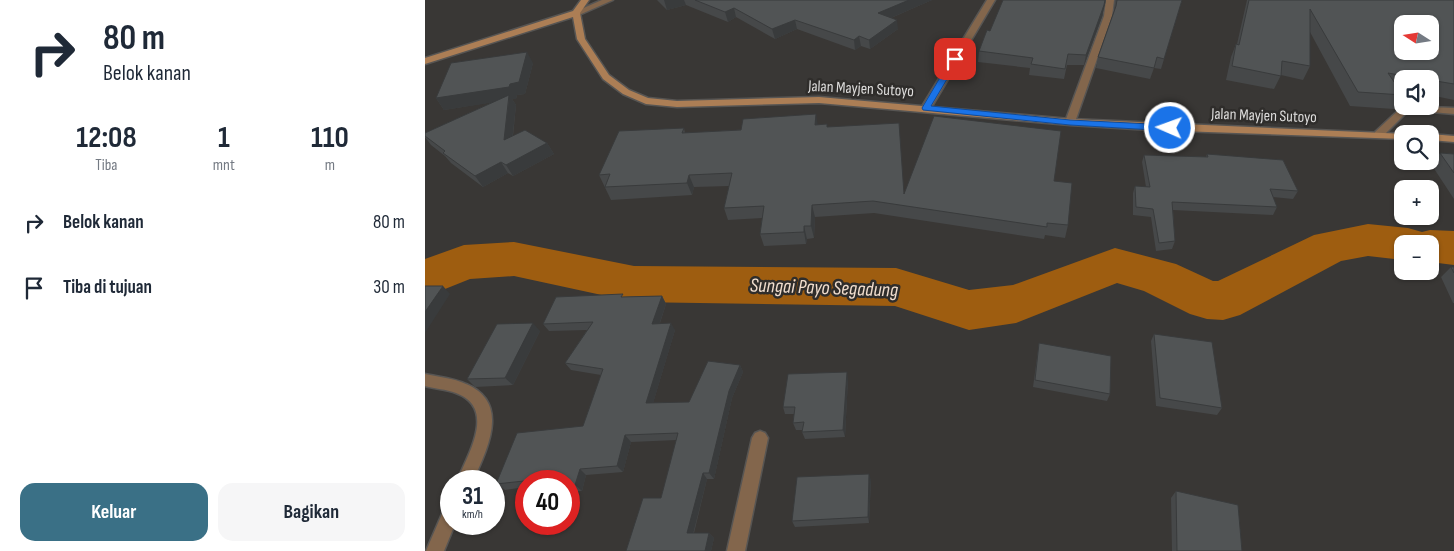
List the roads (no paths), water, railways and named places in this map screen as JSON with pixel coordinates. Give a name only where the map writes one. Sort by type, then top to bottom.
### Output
[{"type":"street","points":[[576,13],[585,0]]},
{"type":"street","points":[[425,61],[576,13],[609,0]]},
{"type":"street","points":[[926,108],[991,0]]},
{"type":"street","points":[[1070,122],[1108,16],[1110,0]]},
{"type":"street","name":"Jalan Mayjen Sutoyo","points":[[576,13],[581,40],[606,77],[626,92],[646,101],[677,104],[819,100],[1070,122],[1151,127],[1394,135]]},
{"type":"street","points":[[1379,134],[1407,107],[1454,111]]},
{"type":"street","points":[[1439,138],[1454,139]]},
{"type":"street","points":[[425,380],[463,389],[478,398],[486,412],[484,434],[469,470]]},
{"type":"street","points":[[736,551],[760,438]]},
{"type":"street","points":[[435,551],[442,535]]},
{"type":"waterway","name":"Sungai Payo Segadung","points":[[425,279],[464,262],[514,259],[634,284],[896,287],[969,310],[1016,304],[1115,265],[1159,277],[1207,300],[1223,301],[1330,247],[1368,240],[1394,243]]},
{"type":"waterway","name":"Sungai Payo Segadung","points":[[1439,247],[1454,248]]}]
